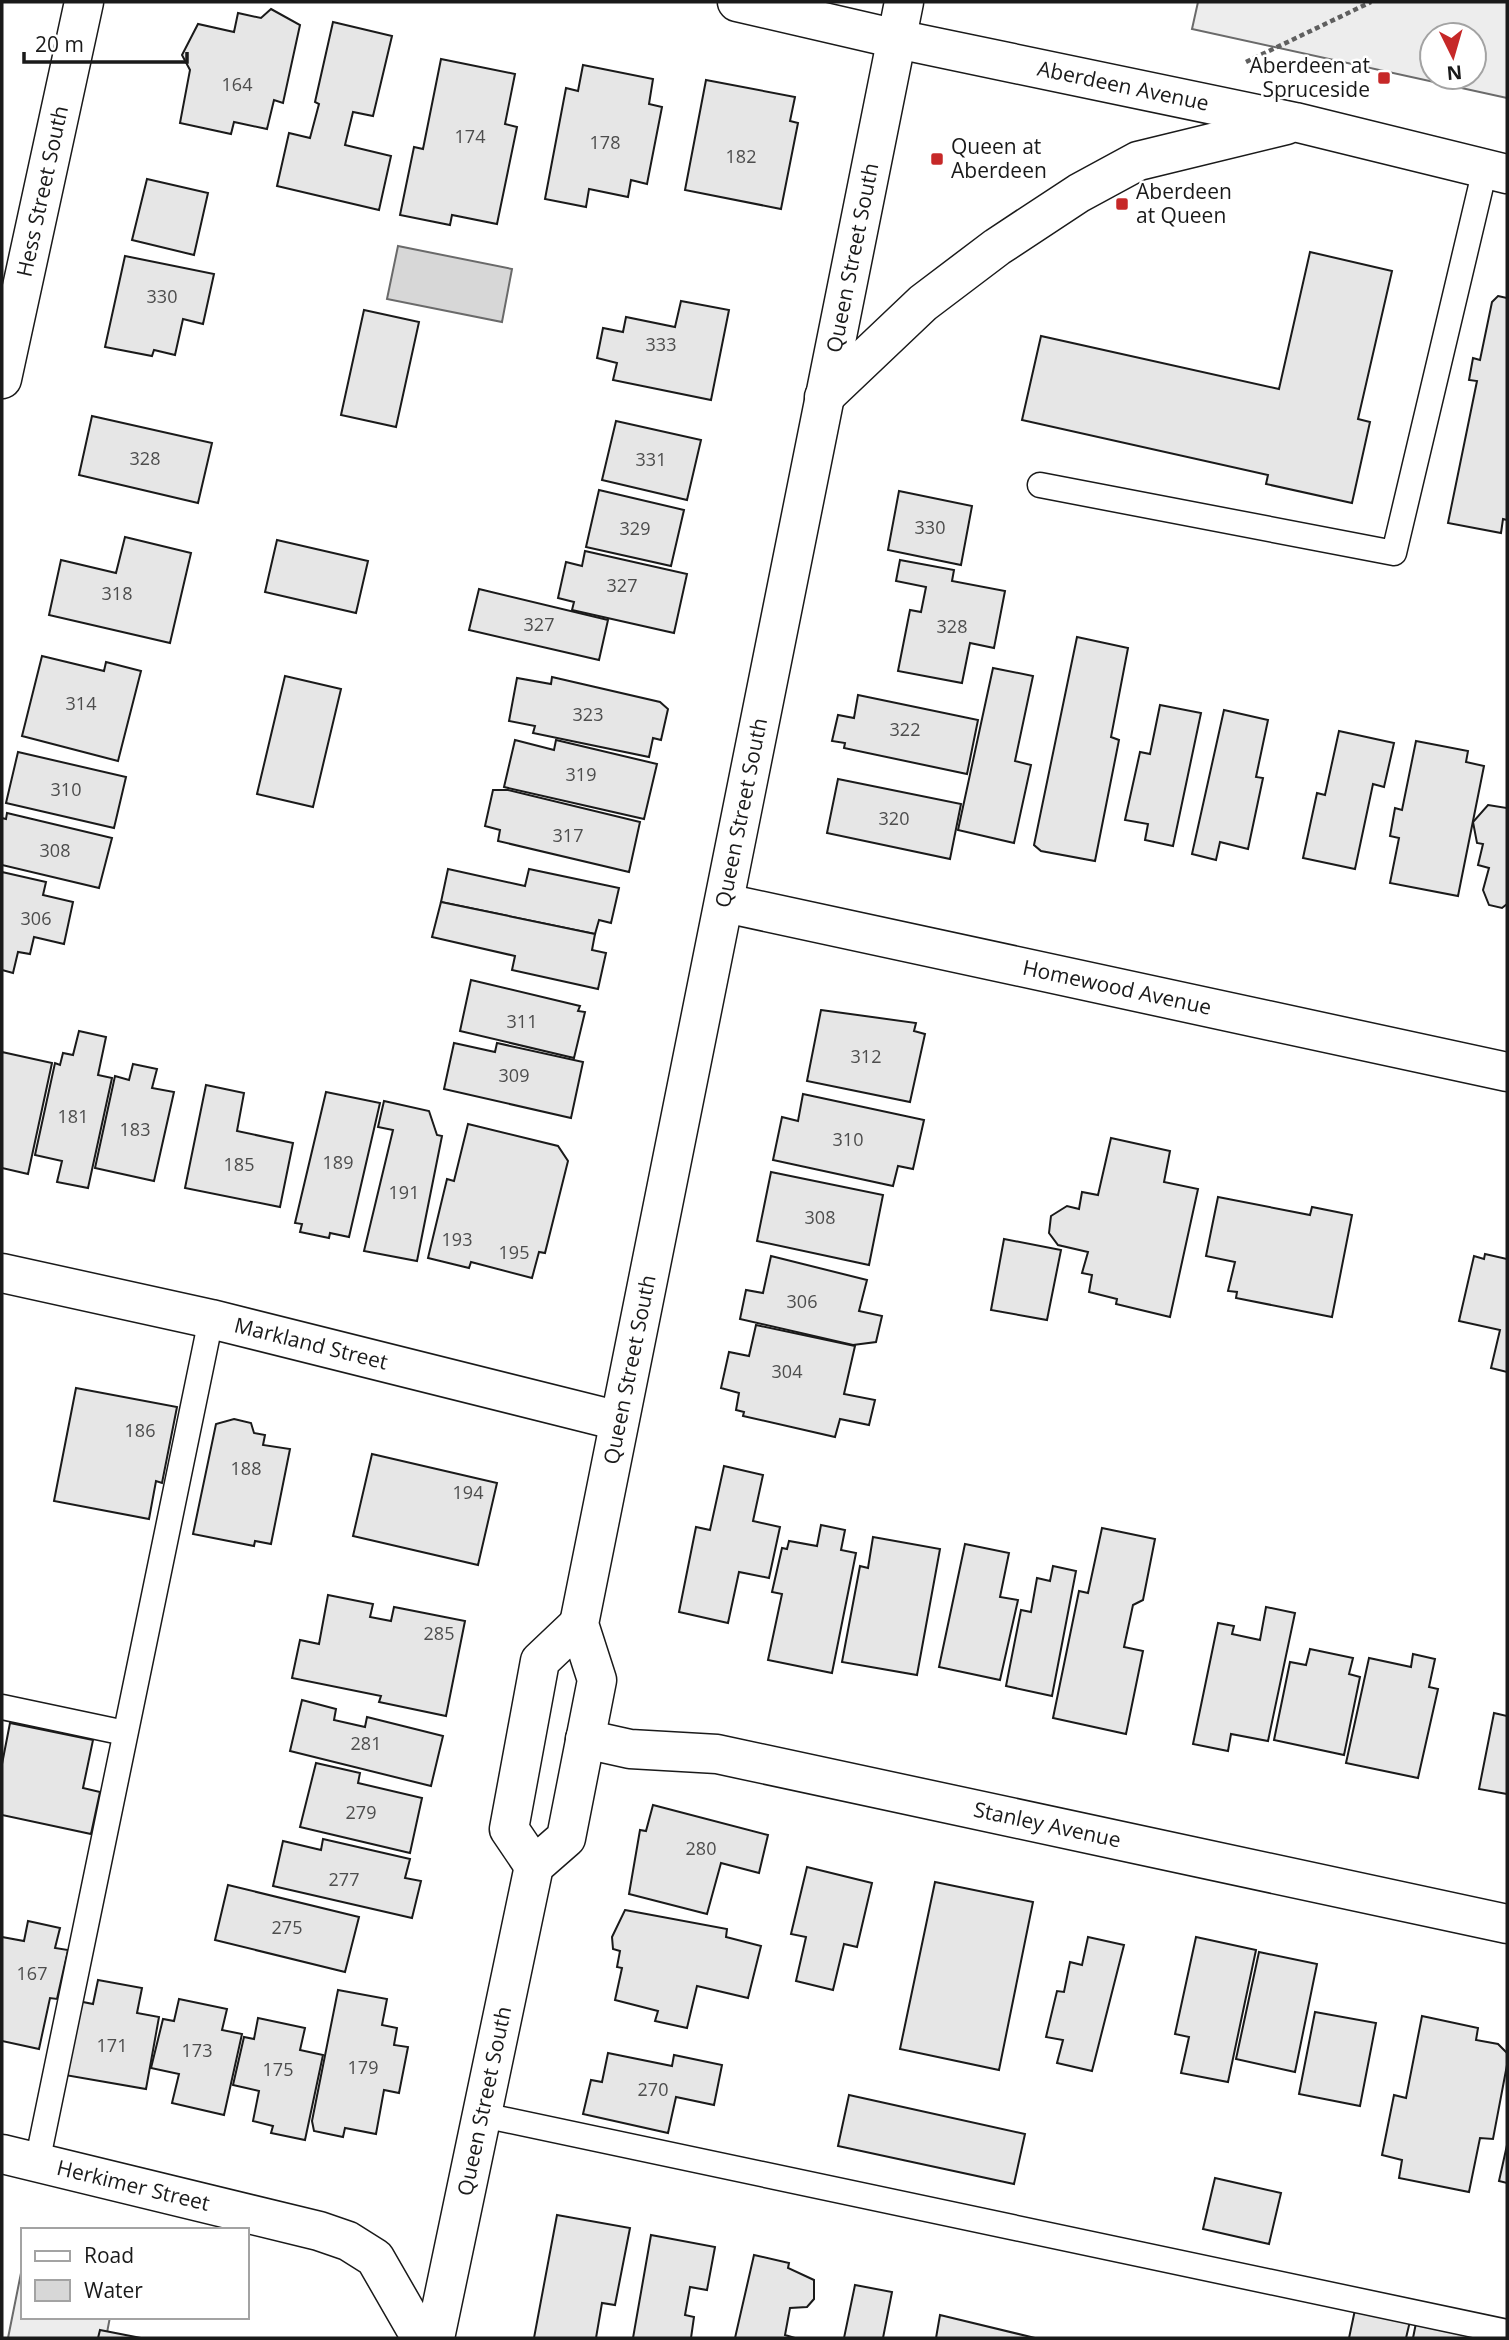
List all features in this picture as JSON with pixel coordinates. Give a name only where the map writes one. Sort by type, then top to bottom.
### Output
[{"type":"main road","name":"Hess Street South","points":[[2,379],[84,2]]},
{"type":"main road","name":"Aberdeen Avenue","points":[[737,2],[1296,122],[1496,171]]},
{"type":"main road","name":"Queen Street South","points":[[435,2338],[534,1866],[566,1838],[597,1680],[579,1624],[904,2]]},
{"type":"main road","points":[[824,397],[923,303],[997,247],[1079,193],[1138,161],[1296,122]]},
{"type":"main road","name":"Homewood Avenue","points":[[725,904],[1507,1072]]},
{"type":"main road","name":"Markland Street","points":[[2,1273],[211,1319],[619,1421]]},
{"type":"main road","points":[[534,1866],[509,1829],[540,1661],[579,1624]]},
{"type":"main road","name":"Stanley Avenue","points":[[585,1739],[630,1749],[717,1754],[1507,1924]]},
{"type":"main road","name":"Herkimer Street","points":[[19,2159],[319,2231],[348,2241],[374,2258],[421,2338]]},
{"type":"lane","points":[[1040,485],[1394,553],[1496,171]]},
{"type":"lane","points":[[19,2159],[125,1733],[211,1319]]},
{"type":"lane","points":[[2,1707],[125,1733]]},
{"type":"lane","points":[[483,2115],[1507,2332]]},
{"type":"path","points":[[1241,65],[1371,2]]},
{"type":"shaded area","points":[[1198,2],[1507,2],[1507,98],[1475,91],[1488,91],[1488,21],[1418,21],[1418,79],[1192,29]]},
{"type":"shaded area","points":[[21,2273],[21,2319],[110,2319],[106,2338],[8,2338]]},
{"type":"water","points":[[398,246],[512,269],[502,322],[387,299]]},
{"type":"building","points":[[271,9],[300,25],[283,103],[274,100],[267,129],[234,122],[231,134],[180,123],[190,70],[182,55],[198,24],[234,32],[238,13],[261,18]]},
{"type":"building","points":[[333,22],[392,36],[373,116],[353,112],[345,145],[391,156],[379,210],[277,186],[289,133],[310,138],[319,104],[315,102]]},
{"type":"building","points":[[441,59],[515,74],[505,124],[517,127],[497,224],[452,215],[450,225],[400,215],[414,147],[423,149]]},
{"type":"building","points":[[583,65],[653,79],[649,104],[662,107],[647,184],[631,180],[628,197],[589,189],[586,207],[545,199],[566,88],[578,91]]},
{"type":"building","points":[[706,80],[795,97],[790,121],[798,123],[781,209],[685,190]]},
{"type":"building","points":[[147,179],[208,193],[194,255],[132,240]]},
{"type":"building","points":[[1310,252],[1392,271],[1358,419],[1370,422],[1352,503],[1266,484],[1268,475],[1022,420],[1041,336],[1279,389]]},
{"type":"building","points":[[125,256],[214,274],[203,324],[183,319],[175,355],[154,350],[152,356],[105,347]]},
{"type":"building","points":[[1498,296],[1507,298],[1507,520],[1503,519],[1501,533],[1448,523],[1477,381],[1469,380],[1473,358],[1480,360],[1492,302]]},
{"type":"building","points":[[681,301],[729,310],[711,400],[613,380],[617,363],[597,358],[603,328],[623,332],[626,317],[675,327]]},
{"type":"building","points":[[364,310],[419,322],[396,427],[341,415]]},
{"type":"building","points":[[92,416],[212,443],[198,503],[79,475]]},
{"type":"building","points":[[616,421],[701,440],[687,500],[602,480]]},
{"type":"building","points":[[599,490],[684,510],[671,566],[586,547]]},
{"type":"building","points":[[899,491],[972,506],[961,565],[888,550]]},
{"type":"building","points":[[125,537],[191,553],[170,643],[49,615],[61,560],[116,573]]},
{"type":"building","points":[[277,540],[368,561],[356,613],[265,592]]},
{"type":"building","points":[[585,551],[687,574],[674,633],[572,610],[574,602],[558,598],[566,562],[582,566]]},
{"type":"building","points":[[900,560],[954,570],[952,581],[1005,591],[994,648],[970,643],[962,683],[898,671],[910,610],[921,612],[926,587],[896,581]]},
{"type":"building","points":[[479,589],[608,620],[599,660],[469,630]]},
{"type":"building","points":[[1077,637],[1128,648],[1111,737],[1119,740],[1095,861],[1041,851],[1034,845]]},
{"type":"building","points":[[42,656],[104,671],[106,662],[141,671],[118,761],[22,736]]},
{"type":"building","points":[[993,668],[1033,676],[1015,761],[1031,765],[1014,843],[958,830]]},
{"type":"building","points":[[285,676],[341,689],[313,807],[257,794]]},
{"type":"building","points":[[552,677],[660,702],[668,709],[661,740],[653,738],[649,757],[533,733],[535,726],[509,721],[517,678],[551,684]]},
{"type":"building","points":[[858,695],[978,720],[967,774],[844,748],[845,743],[832,741],[838,715],[854,718]]},
{"type":"building","points":[[1160,705],[1201,713],[1173,846],[1145,840],[1148,824],[1125,820],[1140,752],[1150,754]]},
{"type":"building","points":[[1224,710],[1268,720],[1256,777],[1263,778],[1248,849],[1220,842],[1216,860],[1192,854]]},
{"type":"building","points":[[1339,731],[1394,743],[1384,787],[1373,784],[1355,869],[1303,858],[1317,793],[1325,795]]},
{"type":"building","points":[[515,740],[554,750],[556,740],[657,764],[644,819],[504,787]]},
{"type":"building","points":[[1416,741],[1468,751],[1466,762],[1484,766],[1458,896],[1390,883],[1399,838],[1390,836],[1395,808],[1402,810]]},
{"type":"building","points":[[18,752],[126,777],[114,828],[6,803]]},
{"type":"building","points":[[838,779],[961,804],[950,859],[827,833]]},
{"type":"building","points":[[493,790],[508,790],[640,822],[629,872],[498,841],[500,830],[485,826]]},
{"type":"building","points":[[1488,805],[1507,808],[1507,904],[1502,908],[1489,905],[1483,890],[1489,868],[1478,865],[1483,844],[1477,843],[1473,822]]},
{"type":"building","points":[[7,813],[112,838],[99,888],[2,865],[2,818],[6,819]]},
{"type":"building","points":[[448,869],[525,886],[529,869],[619,888],[611,923],[599,920],[595,934],[441,902]]},
{"type":"building","points":[[2,872],[46,882],[43,895],[73,902],[64,944],[34,937],[30,954],[18,952],[13,973],[2,970]]},
{"type":"building","points":[[441,902],[595,934],[592,950],[606,953],[598,989],[512,970],[515,956],[432,937]]},
{"type":"building","points":[[471,980],[580,1006],[578,1011],[585,1012],[574,1058],[460,1031]]},
{"type":"building","points":[[821,1010],[916,1023],[914,1031],[925,1034],[910,1102],[807,1081]]},
{"type":"building","points":[[79,1031],[106,1037],[98,1075],[112,1078],[88,1188],[57,1182],[62,1161],[35,1155],[55,1063],[60,1065],[63,1053],[73,1055]]},
{"type":"building","points":[[454,1043],[495,1052],[497,1043],[583,1062],[571,1118],[444,1089]]},
{"type":"building","points":[[2,1052],[52,1063],[28,1174],[2,1168]]},
{"type":"building","points":[[133,1064],[157,1069],[152,1088],[174,1092],[154,1181],[95,1168],[115,1076],[129,1080]]},
{"type":"building","points":[[206,1085],[244,1093],[237,1131],[293,1143],[280,1207],[185,1188]]},
{"type":"building","points":[[326,1092],[380,1103],[349,1237],[330,1233],[329,1238],[300,1232],[302,1224],[295,1223]]},
{"type":"building","points":[[803,1094],[924,1120],[913,1169],[898,1166],[893,1186],[773,1160],[782,1117],[798,1121]]},
{"type":"building","points":[[384,1101],[429,1111],[437,1135],[442,1136],[417,1261],[364,1251],[393,1130],[378,1127]]},
{"type":"building","points":[[468,1124],[558,1146],[568,1161],[545,1253],[539,1252],[532,1278],[471,1262],[469,1268],[428,1258],[447,1179],[454,1181]]},
{"type":"building","points":[[1111,1138],[1170,1151],[1164,1182],[1198,1189],[1170,1317],[1116,1304],[1117,1299],[1089,1292],[1092,1275],[1082,1273],[1088,1252],[1058,1245],[1049,1233],[1051,1216],[1067,1206],[1079,1209],[1082,1192],[1098,1195]]},
{"type":"building","points":[[771,1172],[883,1195],[869,1265],[757,1241]]},
{"type":"building","points":[[1218,1197],[1310,1215],[1312,1207],[1352,1215],[1332,1317],[1236,1298],[1237,1292],[1228,1291],[1235,1262],[1206,1256]]},
{"type":"building","points":[[1004,1239],[1061,1250],[1047,1320],[991,1310]]},
{"type":"building","points":[[1485,1254],[1507,1259],[1507,1372],[1491,1368],[1500,1330],[1459,1321],[1474,1256],[1484,1259]]},
{"type":"building","points":[[771,1256],[867,1280],[859,1311],[882,1316],[876,1342],[853,1345],[740,1319],[746,1290],[763,1293]]},
{"type":"building","points":[[756,1325],[855,1346],[844,1394],[875,1400],[869,1425],[840,1419],[835,1437],[743,1416],[744,1412],[736,1410],[739,1393],[721,1388],[729,1352],[749,1356]]},
{"type":"building","points":[[76,1388],[177,1407],[162,1483],[156,1481],[149,1519],[54,1501]]},
{"type":"building","points":[[234,1419],[251,1423],[254,1433],[265,1435],[263,1445],[290,1449],[271,1544],[255,1541],[254,1546],[193,1534],[216,1424]]},
{"type":"building","points":[[372,1454],[497,1483],[478,1565],[353,1536]]},
{"type":"building","points":[[724,1466],[763,1475],[753,1521],[780,1527],[769,1578],[739,1572],[728,1623],[679,1612],[696,1527],[710,1530]]},
{"type":"building","points":[[821,1525],[845,1530],[841,1550],[856,1553],[832,1673],[768,1660],[782,1594],[772,1592],[782,1548],[787,1549],[789,1541],[817,1546]]},
{"type":"building","points":[[1102,1528],[1155,1539],[1143,1600],[1133,1605],[1124,1647],[1143,1651],[1126,1734],[1053,1718],[1079,1591],[1088,1593]]},
{"type":"building","points":[[873,1537],[940,1549],[917,1675],[842,1662],[860,1566],[868,1568]]},
{"type":"building","points":[[965,1544],[1009,1553],[1000,1597],[1018,1600],[1000,1680],[939,1667]]},
{"type":"building","points":[[1053,1566],[1076,1571],[1052,1696],[1006,1686],[1021,1610],[1031,1612],[1037,1578],[1050,1581]]},
{"type":"building","points":[[328,1595],[373,1604],[370,1617],[391,1621],[394,1607],[465,1621],[446,1716],[379,1702],[381,1696],[292,1678],[300,1640],[319,1644]]},
{"type":"building","points":[[1266,1607],[1295,1613],[1268,1741],[1231,1734],[1228,1751],[1193,1744],[1218,1623],[1234,1626],[1232,1634],[1260,1640]]},
{"type":"building","points":[[1310,1649],[1353,1658],[1349,1674],[1360,1677],[1344,1755],[1274,1740],[1290,1662],[1306,1665]]},
{"type":"building","points":[[1413,1654],[1435,1659],[1429,1687],[1438,1689],[1418,1778],[1346,1763],[1369,1658],[1411,1667]]},
{"type":"building","points":[[302,1700],[336,1709],[334,1720],[365,1727],[367,1717],[443,1736],[431,1786],[290,1751]]},
{"type":"building","points":[[1494,1713],[1507,1716],[1507,1794],[1479,1789]]},
{"type":"building","points":[[10,1723],[93,1740],[83,1788],[100,1792],[91,1834],[2,1815],[2,1764]]},
{"type":"building","points":[[316,1763],[360,1773],[358,1783],[422,1798],[410,1853],[300,1827]]},
{"type":"building","points":[[653,1805],[768,1835],[759,1873],[721,1863],[707,1914],[629,1894],[640,1830],[646,1831]]},
{"type":"building","points":[[323,1839],[410,1859],[405,1878],[421,1881],[412,1918],[273,1886],[283,1841],[321,1850]]},
{"type":"building","points":[[807,1867],[872,1883],[857,1947],[844,1944],[833,1990],[796,1981],[806,1937],[791,1934]]},
{"type":"building","points":[[935,1882],[1033,1902],[999,2070],[900,2049]]},
{"type":"building","points":[[228,1885],[359,1917],[345,1972],[215,1940]]},
{"type":"building","points":[[625,1910],[727,1929],[726,1937],[761,1946],[748,1998],[697,1986],[687,2028],[655,2021],[658,2011],[615,2000],[622,1968],[617,1967],[620,1951],[613,1949],[612,1937]]},
{"type":"building","points":[[28,1921],[60,1928],[55,1948],[68,1950],[57,1999],[50,1998],[39,2049],[2,2041],[2,1937],[24,1941]]},
{"type":"building","points":[[1088,1937],[1124,1945],[1092,2071],[1057,2063],[1063,2040],[1046,2037],[1057,1991],[1064,1992],[1070,1962],[1082,1965]]},
{"type":"building","points":[[1196,1937],[1256,1950],[1228,2082],[1181,2073],[1189,2037],[1175,2034]]},
{"type":"building","points":[[1259,1952],[1317,1964],[1295,2072],[1236,2059]]},
{"type":"building","points":[[98,1980],[142,1988],[137,2013],[159,2017],[146,2089],[65,2075],[78,2001],[93,2004]]},
{"type":"building","points":[[338,1990],[387,1999],[382,2025],[397,2028],[394,2045],[408,2047],[399,2093],[384,2090],[376,2134],[345,2128],[343,2137],[314,2131],[312,2121]]},
{"type":"building","points":[[179,1999],[227,2009],[222,2030],[242,2034],[224,2115],[172,2103],[179,2074],[151,2068],[163,2019],[174,2021]]},
{"type":"building","points":[[1315,2012],[1376,2023],[1360,2106],[1299,2094]]},
{"type":"building","points":[[1422,2016],[1478,2028],[1476,2040],[1498,2044],[1507,2053],[1493,2139],[1480,2138],[1469,2192],[1399,2178],[1402,2160],[1382,2155],[1394,2095],[1406,2098]]},
{"type":"building","points":[[258,2018],[305,2028],[300,2050],[323,2055],[305,2140],[271,2133],[273,2126],[253,2121],[259,2091],[233,2085],[244,2037],[254,2039]]},
{"type":"building","points":[[608,2053],[672,2066],[674,2055],[722,2065],[714,2105],[676,2097],[668,2133],[583,2114],[591,2080],[602,2082]]},
{"type":"building","points":[[849,2095],[1025,2134],[1014,2184],[838,2146]]},
{"type":"building","points":[[1507,2145],[1507,2183],[1499,2181]]},
{"type":"building","points":[[1215,2178],[1281,2193],[1269,2244],[1203,2229]]},
{"type":"building","points":[[557,2215],[630,2228],[615,2305],[602,2303],[596,2338],[534,2338]]},
{"type":"building","points":[[651,2235],[715,2247],[707,2290],[690,2287],[685,2315],[694,2317],[691,2338],[633,2338]]},
{"type":"building","points":[[754,2255],[789,2263],[788,2268],[814,2280],[814,2299],[807,2307],[790,2308],[785,2335],[795,2338],[735,2338]]},
{"type":"building","points":[[855,2285],[892,2292],[883,2338],[844,2338]]},
{"type":"building","points":[[1356,2305],[1411,2317],[1406,2338],[1349,2338]]},
{"type":"building","points":[[940,2315],[1035,2338],[936,2338]]},
{"type":"building","points":[[1417,2318],[1507,2338],[1413,2338]]},
{"type":"building","points":[[100,2330],[141,2338],[98,2338]]},
{"type":"place","name":"Aberdeen at Spruceside","points":[[1384,78]]},
{"type":"place","name":"Queen at Aberdeen","points":[[937,159]]},
{"type":"place","name":"Aberdeen at Queen","points":[[1122,204]]}]
